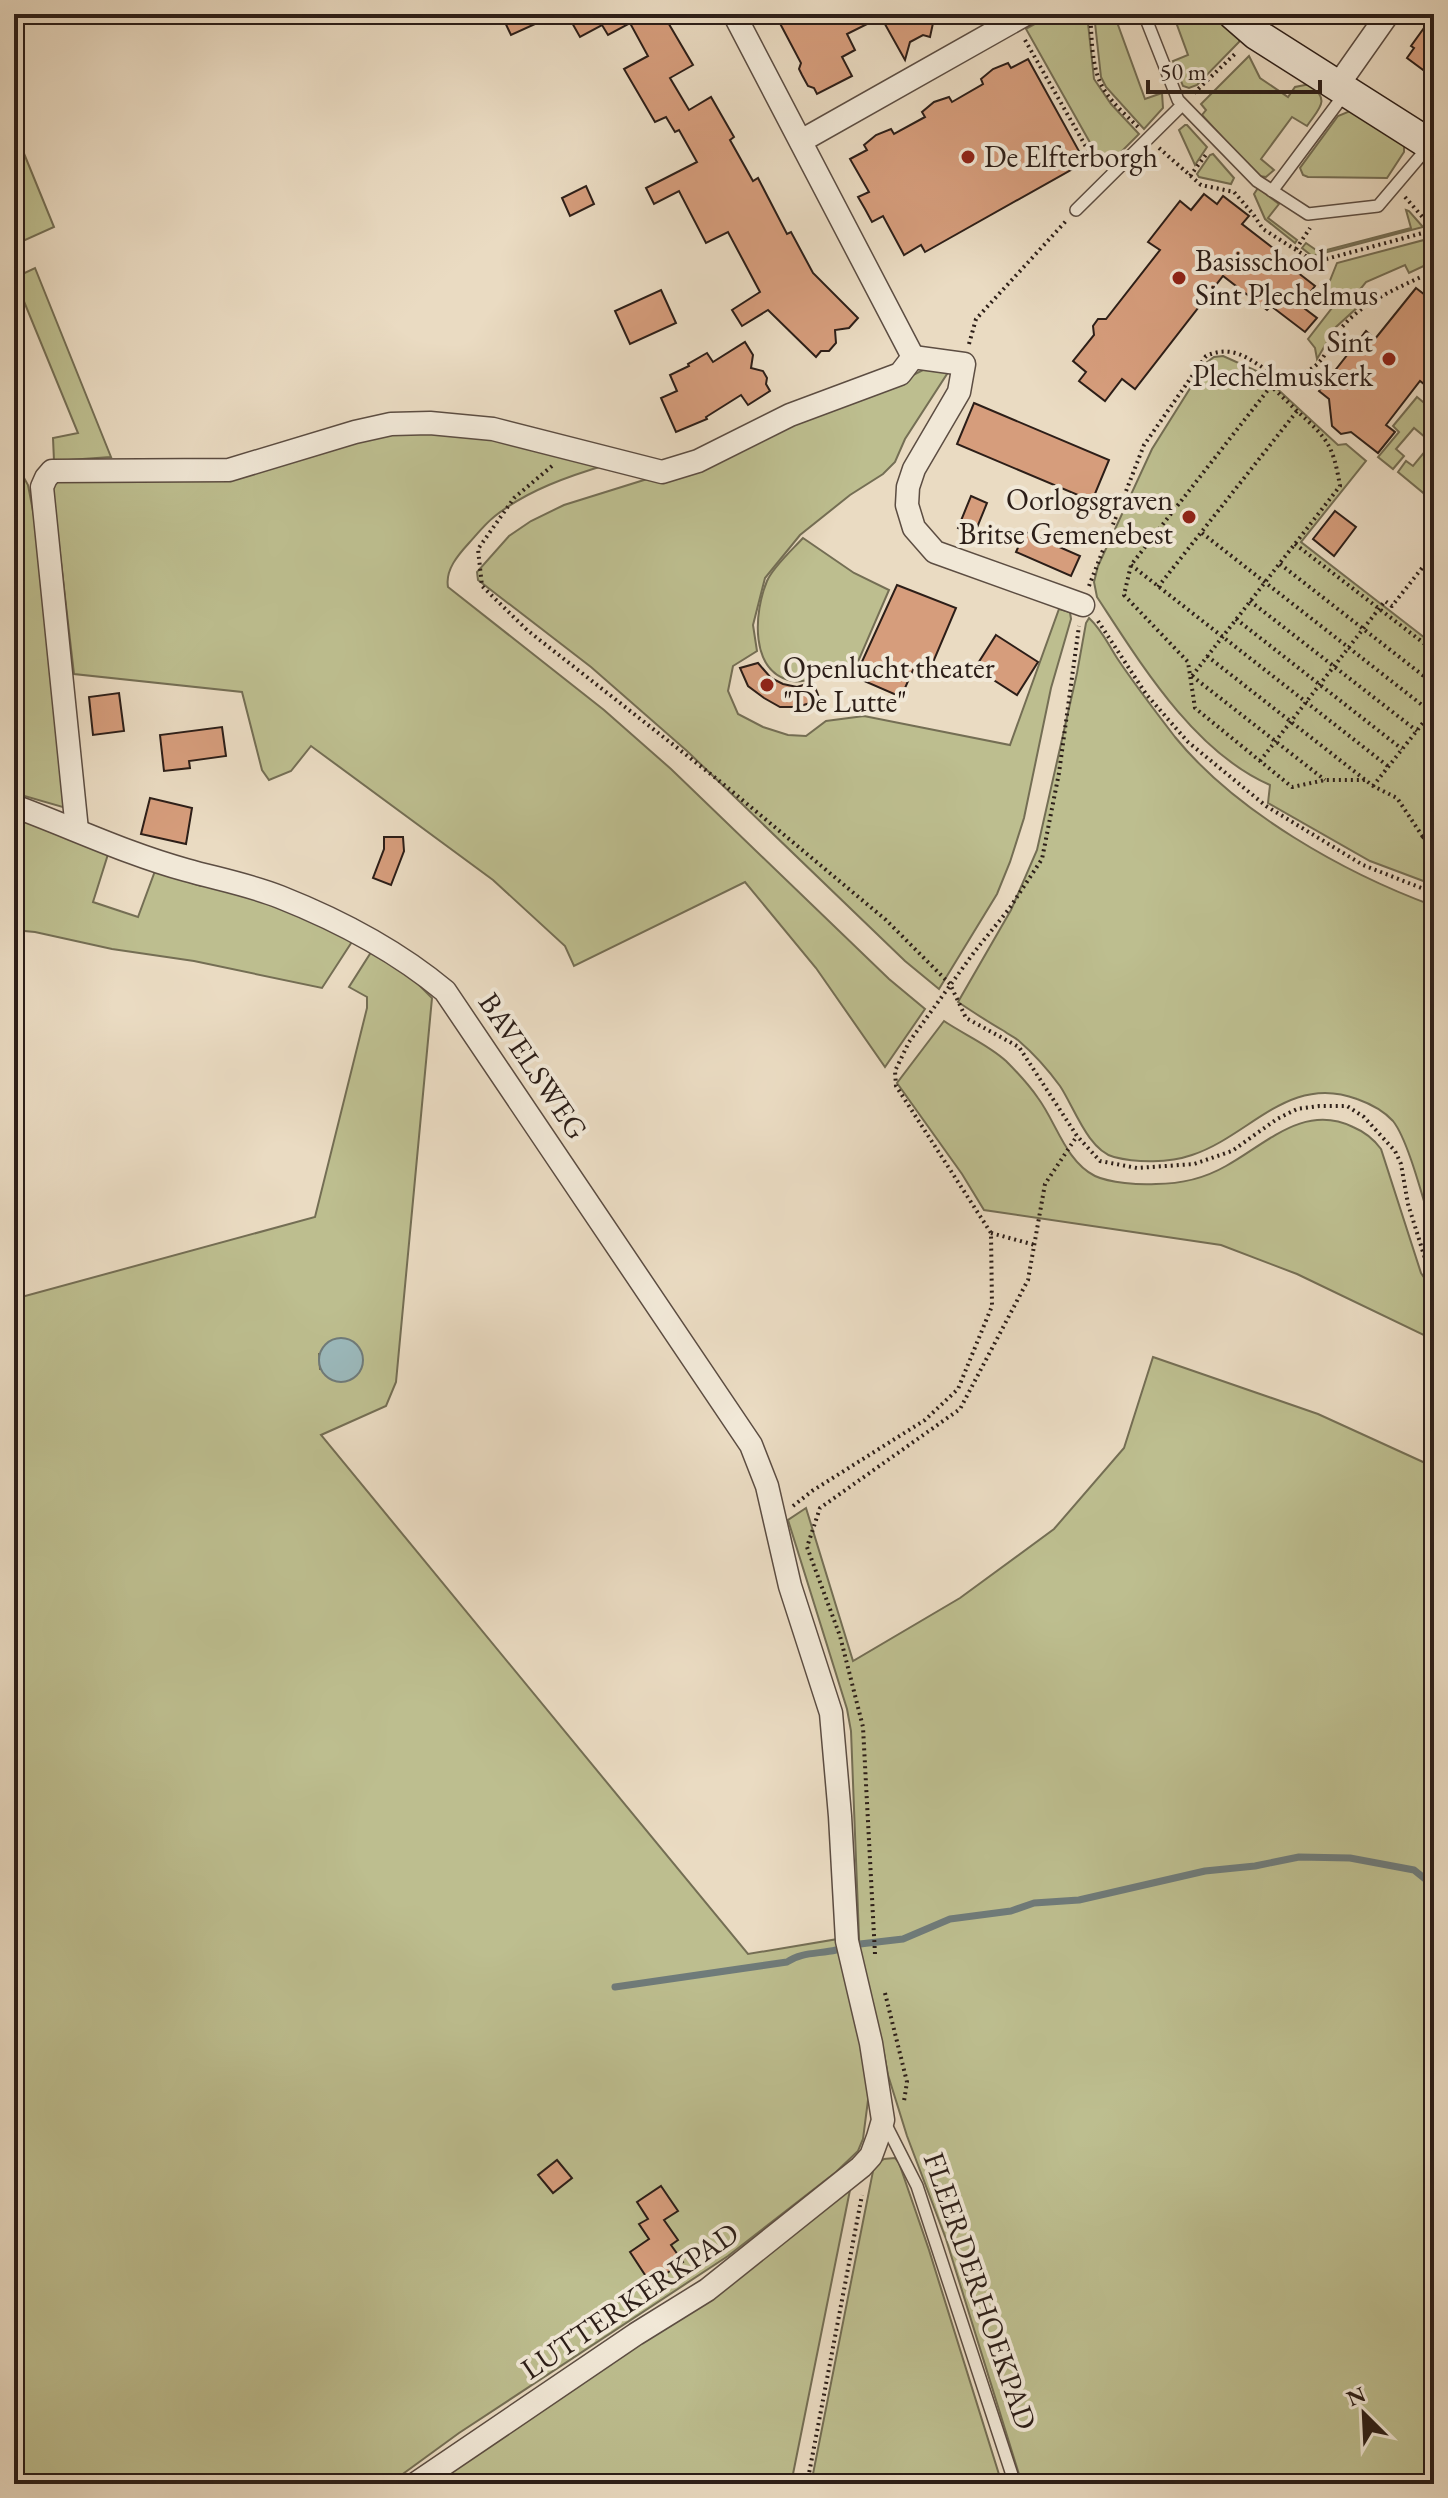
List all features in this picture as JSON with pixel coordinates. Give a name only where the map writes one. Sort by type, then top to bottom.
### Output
[{"type":"street","points":[[734,14],[913,357]]},
{"type":"street","points":[[1233,14],[1256,34],[1433,143]]},
{"type":"street","points":[[1342,88],[1388,14]]},
{"type":"street","points":[[801,141],[1020,17]]},
{"type":"street","points":[[913,357],[964,364],[959,392],[914,469],[908,487],[907,505],[914,528],[935,552],[1083,605]]},
{"type":"street","points":[[77,830],[42,487],[52,471],[229,470],[318,442],[391,424],[430,423],[493,429],[662,472],[698,461],[790,415],[900,374],[913,357]]},
{"type":"street","name":"BAVELSWEG","points":[[14,806],[187,871],[279,896],[338,922],[422,972],[445,991],[751,1445],[776,1520]]},
{"type":"street","name":"FLEERDERHOEKPAD","points":[[776,1520],[790,1586],[831,1713],[847,1941],[871,2043],[883,2120],[871,2156]]},
{"type":"street","name":"LUTTERKERKPAD","points":[[415,2484],[624,2342],[707,2290],[848,2179],[871,2156]]},
{"type":"lane","points":[[1144,14],[1182,105],[1257,181],[1308,214],[1378,206],[1433,143]]},
{"type":"lane","points":[[1272,191],[1342,88]]},
{"type":"lane","points":[[1076,210],[1182,105]]},
{"type":"lane","name":"FLEERDERHOEKPAD","points":[[883,2120],[917,2186],[1015,2484]]},
{"type":"path","points":[[1020,17],[1089,152],[1113,172]]},
{"type":"path","points":[[1182,105],[1256,34]]},
{"type":"path","points":[[1190,176],[1217,140]]},
{"type":"path","points":[[1395,186],[1433,229]]},
{"type":"path","points":[[964,364],[976,319],[1076,210]]},
{"type":"path","points":[[776,1520],[812,1491],[925,1420],[958,1389],[992,1306],[991,1233],[896,1086],[895,1071],[898,1060],[950,984],[1009,909],[1042,859],[1059,773],[1083,605],[1144,445],[1206,356],[1225,351],[1248,357],[1273,374],[1296,376],[1319,365],[1343,326],[1382,295],[1421,277]]},
{"type":"path","points":[[1192,676],[1340,486],[1335,456],[1329,443],[1271,386],[1131,565],[1124,595],[1188,662],[1195,708],[1292,787],[1325,780],[1365,780]]},
{"type":"path","points":[[1158,587],[1297,411]]},
{"type":"path","points":[[573,449],[514,498],[478,549],[482,586],[527,630],[722,783],[886,920],[950,984],[966,1018],[1019,1047],[1077,1136],[1100,1161],[1137,1168],[1194,1164],[1232,1151],[1277,1119],[1297,1109],[1347,1106],[1364,1117],[1395,1151],[1424,1256],[1434,1277]]},
{"type":"path","points":[[1202,533],[1433,710],[1373,786]]},
{"type":"path","points":[[1295,544],[1434,651]]},
{"type":"path","points":[[1260,761],[1385,601],[1392,606],[1426,563],[1434,560]]},
{"type":"path","points":[[1280,564],[1434,684]]},
{"type":"path","points":[[1131,565],[1389,767]]},
{"type":"path","points":[[1250,601],[1417,731]]},
{"type":"path","points":[[1083,605],[1099,622],[1146,694],[1188,742],[1266,806],[1363,865],[1434,893]]},
{"type":"path","points":[[1236,619],[1402,749]]},
{"type":"path","points":[[1207,656],[1373,786],[1397,798],[1423,837],[1434,846]]},
{"type":"path","points":[[1192,676],[1325,780]]},
{"type":"path","points":[[1423,837],[1434,822]]},
{"type":"path","points":[[1427,905],[1434,900]]},
{"type":"path","points":[[875,1955],[863,1727],[840,1636],[807,1547],[820,1508],[960,1409],[1028,1280],[1045,1184],[1077,1136]]},
{"type":"path","points":[[991,1233],[1035,1245]]},
{"type":"path","name":"FLEERDERHOEKPAD","points":[[807,2484],[871,2156]]},
{"type":"green space","points":[[1053,14],[1087,14],[1094,79],[1111,104],[1139,134],[1109,164],[1097,155],[1026,29]]},
{"type":"green space","points":[[1094,14],[1114,14],[1145,99],[1162,93],[1163,108],[1144,129],[1106,87],[1101,77]]},
{"type":"green space","points":[[1173,14],[1215,14],[1240,37],[1239,42],[1197,85],[1189,88],[1183,86],[1173,61],[1188,55]]},
{"type":"green space","points":[[1249,56],[1260,78],[1288,97],[1295,87],[1310,84],[1321,100],[1319,109],[1307,126],[1292,117],[1261,159],[1274,170],[1266,177],[1252,170],[1202,115],[1206,110],[1201,104]]},
{"type":"green space","points":[[1350,111],[1404,143],[1404,152],[1387,178],[1303,175],[1300,168],[1338,116]]},
{"type":"green space","points":[[1185,125],[1207,147],[1195,165],[1179,130]]},
{"type":"green space","points":[[14,129],[54,227],[14,245]]},
{"type":"green space","points":[[1213,154],[1234,178],[1231,184],[1197,174]]},
{"type":"green space","points":[[1258,188],[1279,204],[1268,218],[1297,240],[1295,243],[1265,219],[1254,194]]},
{"type":"green space","points":[[1406,210],[1423,227],[1312,256],[1302,248],[1306,243],[1319,252],[1411,228]]},
{"type":"green space","points":[[1424,240],[1431,248],[1430,263],[1409,273],[1405,265],[1366,282],[1353,298],[1359,306],[1336,327],[1317,359],[1315,348],[1308,339],[1335,304],[1325,293],[1337,263]]},
{"type":"green space","points":[[35,268],[111,457],[54,461],[53,438],[78,433],[23,299],[14,302],[14,278]]},
{"type":"green space","points":[[1223,356],[1259,372],[1338,445],[1346,444],[1366,461],[1301,542],[1434,645],[1434,885],[1370,861],[1268,803],[1270,785],[1243,770],[1193,729],[1151,677],[1097,597],[1094,582],[1098,566],[1152,449],[1206,363],[1214,357]]},
{"type":"green space","points":[[939,362],[945,365],[947,374],[905,439],[895,462],[800,535],[765,578],[753,625],[757,651],[733,666],[728,691],[738,714],[788,735],[806,736],[826,721],[864,716],[1010,745],[1059,609],[1070,612],[1071,619],[1051,688],[1024,818],[1010,862],[997,894],[939,989],[905,961],[687,751],[591,667],[478,580],[477,572],[509,536],[564,505],[676,470],[901,381]]},
{"type":"green space","points":[[1417,397],[1434,411],[1434,487],[1427,496],[1398,472],[1406,461],[1413,466],[1432,443],[1414,428],[1396,449],[1404,456],[1393,469],[1378,457],[1399,432],[1393,426]]},
{"type":"green space","points":[[474,431],[609,464],[535,491],[495,516],[457,558],[448,575],[448,587],[604,710],[671,769],[889,979],[925,1009],[885,1067],[816,968],[745,882],[574,966],[565,946],[493,880],[311,746],[291,771],[269,780],[262,770],[242,692],[74,674],[52,485],[58,479],[221,478],[227,481],[374,432]]},
{"type":"green space","points":[[14,460],[28,485],[38,537],[66,808],[14,793]]},
{"type":"green space","points":[[803,538],[854,573],[889,590],[857,664],[815,678],[792,681],[768,666],[762,654],[758,639],[759,608],[770,576]]},
{"type":"green space","points":[[1089,618],[1175,737],[1229,790],[1260,815],[1329,858],[1434,906],[1434,1235],[1411,1158],[1399,1130],[1389,1117],[1372,1105],[1333,1093],[1311,1094],[1290,1100],[1233,1135],[1192,1155],[1153,1161],[1114,1157],[1105,1153],[1089,1137],[1060,1086],[1030,1051],[1016,1038],[958,1002],[1011,910],[1037,850]]},
{"type":"green space","points":[[14,816],[109,851],[93,902],[138,917],[155,871],[201,886],[213,881],[357,934],[322,988],[194,961],[14,930]]},
{"type":"green space","points":[[375,946],[432,998],[396,1382],[386,1406],[321,1435],[748,1954],[838,1939],[871,2077],[863,2139],[858,2151],[836,2172],[728,2256],[459,2433],[389,2484],[14,2484],[14,1299],[315,1217],[367,1008],[367,997],[349,987]],"holes":[[[361,1352],[359,1372],[320,1369],[319,1354]]]},
{"type":"green space","points":[[944,1021],[1006,1061],[1038,1098],[1076,1161],[1095,1176],[1108,1180],[1165,1184],[1201,1177],[1226,1166],[1286,1129],[1318,1120],[1335,1121],[1365,1133],[1381,1149],[1421,1273],[1434,1292],[1434,1340],[1297,1274],[1221,1245],[984,1210],[897,1083]]},
{"type":"green space","points":[[1153,1357],[1318,1414],[1434,1467],[1434,2484],[1022,2484],[946,2239],[907,2136],[888,2075],[860,1963],[851,1731],[847,1709],[788,1520],[806,1508],[853,1661],[960,1598],[1054,1529],[1124,1448]]},
{"type":"green space","points":[[895,2158],[929,2250],[1002,2484],[811,2484],[874,2166],[884,2159]]},
{"type":"green space","points":[[851,2185],[791,2484],[425,2484]]},
{"type":"water","points":[[341,1338],[357,1344],[363,1360],[357,1376],[341,1382],[325,1376],[319,1360],[325,1344]]},
{"type":"building","points":[[501,14],[557,14],[511,35]]},
{"type":"building","points":[[567,14],[663,14],[693,65],[670,78],[689,110],[711,97],[734,137],[730,140],[753,181],[758,178],[787,234],[791,232],[813,273],[858,318],[849,328],[835,330],[836,343],[829,351],[821,351],[816,357],[768,310],[742,326],[732,310],[760,292],[728,232],[706,243],[679,191],[654,204],[646,188],[697,162],[679,130],[675,132],[666,117],[655,122],[624,69],[648,56],[630,23],[608,35],[602,25],[580,37]]},
{"type":"building","points":[[775,14],[935,14],[930,37],[923,35],[910,42],[905,60],[881,17],[847,34],[855,50],[842,57],[852,76],[817,94],[802,75],[799,69],[801,63]]},
{"type":"building","points":[[1434,14],[1434,78],[1407,58],[1414,48],[1411,46]]},
{"type":"building","name":"De Elfterborgh","points":[[1028,59],[1085,162],[925,252],[921,245],[904,255],[883,216],[872,222],[858,197],[869,192],[850,159],[867,150],[864,145],[876,135],[891,129],[894,134],[925,117],[922,112],[934,102],[949,97],[952,102],[983,84],[981,79],[993,69],[1008,63],[1011,68]]},
{"type":"building","points":[[586,186],[594,204],[570,216],[562,198]]},
{"type":"building","points":[[1204,194],[1217,204],[1223,196],[1249,216],[1242,224],[1300,269],[1297,272],[1315,286],[1300,305],[1317,318],[1305,332],[1271,306],[1267,310],[1223,276],[1135,389],[1122,379],[1105,401],[1079,381],[1086,372],[1073,361],[1094,335],[1093,326],[1098,319],[1106,319],[1160,250],[1148,242],[1180,201],[1191,210]]},
{"type":"building","name":"Sint Plechelmuskerk","points":[[1416,288],[1434,302],[1434,392],[1420,381],[1386,425],[1395,432],[1378,453],[1351,432],[1341,434],[1332,426],[1329,399],[1319,391],[1366,331],[1375,339]]},
{"type":"building","points":[[661,290],[676,323],[630,344],[615,311]]},
{"type":"building","points":[[745,342],[753,355],[751,368],[763,371],[770,391],[748,405],[741,395],[707,419],[676,432],[661,398],[677,391],[670,375],[707,353],[713,362]]},
{"type":"building","points":[[974,403],[1109,460],[1092,501],[957,444]]},
{"type":"building","points":[[971,496],[987,503],[974,535],[958,528]]},
{"type":"building","points":[[1335,511],[1356,527],[1334,556],[1313,539]]},
{"type":"building","points":[[1025,532],[1080,556],[1071,576],[1016,552]]},
{"type":"building","points":[[897,585],[956,608],[931,667],[917,661],[901,697],[855,677]]},
{"type":"building","points":[[996,635],[1038,662],[1017,695],[975,668]]},
{"type":"building","name":"Openlucht theater \"De Lutte\"","points":[[758,663],[771,678],[783,684],[797,687],[813,682],[820,700],[797,707],[780,707],[764,698],[748,686],[740,668]]},
{"type":"building","points":[[119,693],[124,731],[93,735],[89,697]]},
{"type":"building","points":[[222,727],[226,756],[189,761],[190,768],[164,771],[160,735]]},
{"type":"building","points":[[150,798],[192,808],[186,844],[141,834]]},
{"type":"building","points":[[384,837],[403,837],[404,851],[391,885],[373,878],[384,849]]},
{"type":"building","points":[[557,2160],[572,2178],[553,2193],[538,2175]]},
{"type":"building","points":[[661,2186],[678,2211],[664,2220],[678,2240],[671,2245],[683,2262],[651,2284],[630,2252],[649,2239],[639,2224],[648,2219],[637,2202]]},
{"type":"waterway","points":[[860,1944],[903,1939],[950,1919],[1011,1911],[1034,1903],[1079,1900],[1205,1871],[1255,1866],[1299,1857],[1350,1858],[1414,1870],[1434,1886]]},
{"type":"waterway","points":[[615,1987],[787,1962],[804,1955],[836,1950]]},
{"type":"place","name":"De Elfterborgh","points":[[968,157]]},
{"type":"place","name":"Basisschool Sint Plechelmus","points":[[1179,278]]},
{"type":"place","name":"Sint Plechelmuskerk","points":[[1389,359]]},
{"type":"place","name":"Oorlogsgraven Britse Gemenebest","points":[[1189,517]]},
{"type":"place","name":"Openlucht theater \"De Lutte\"","points":[[767,685]]}]
